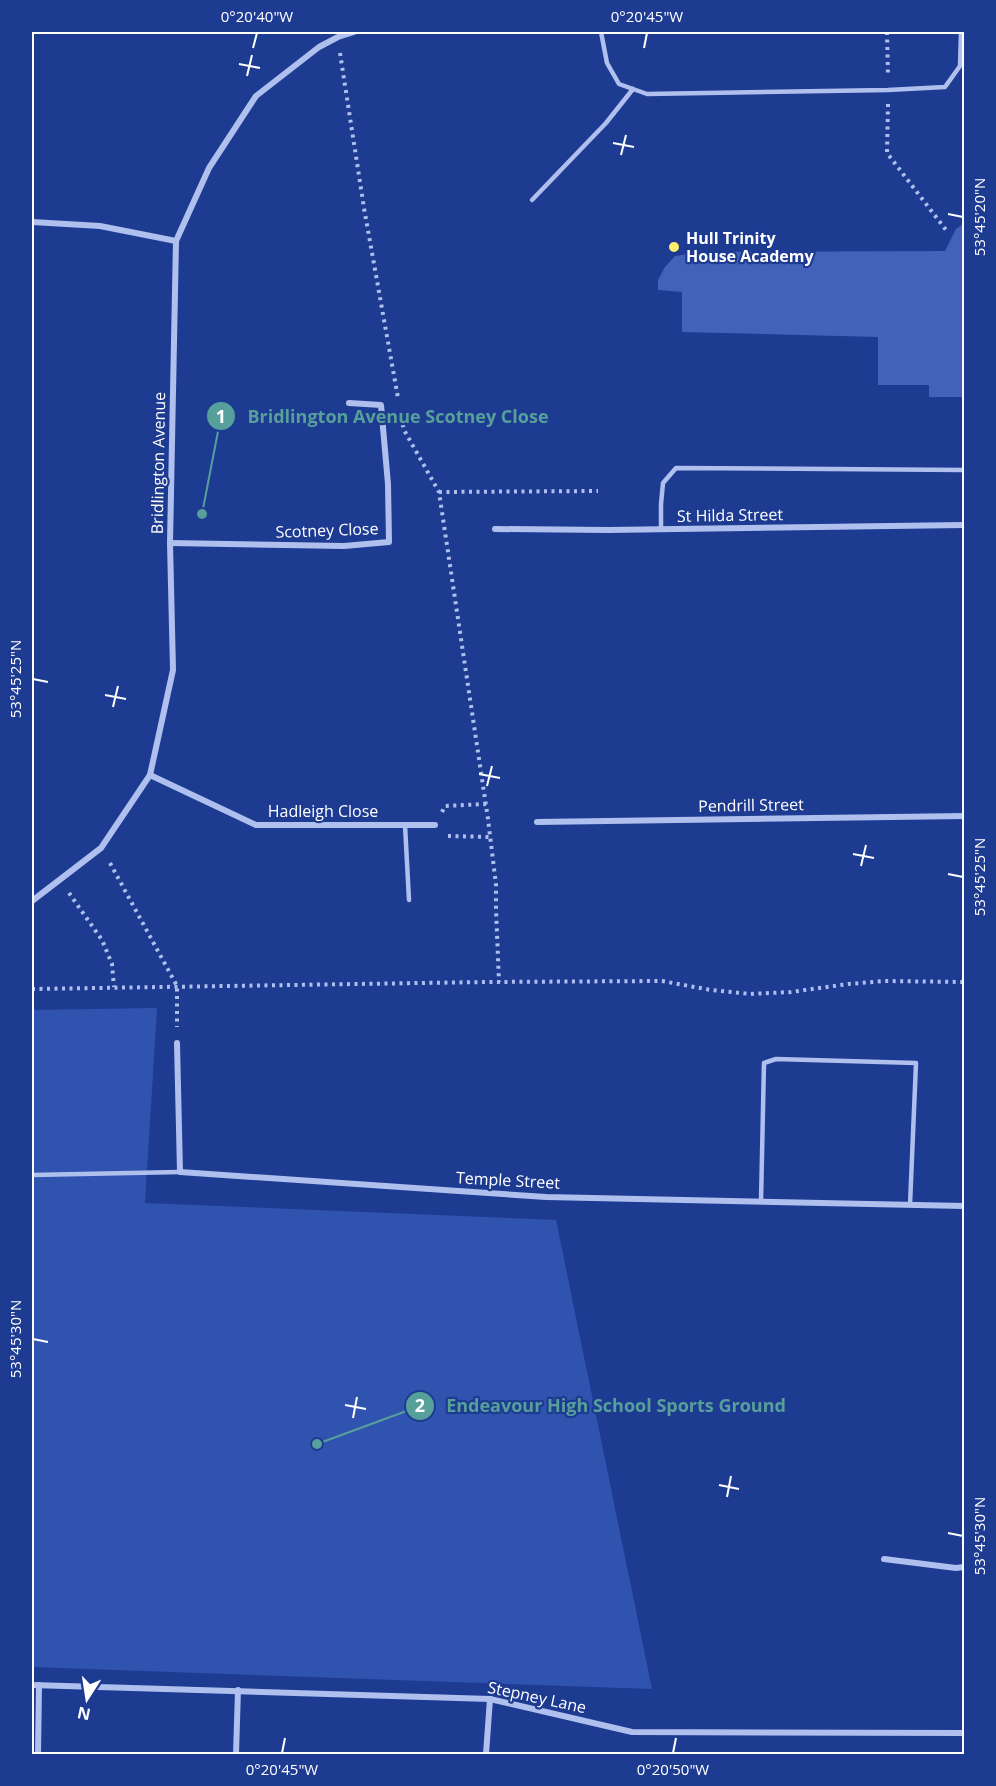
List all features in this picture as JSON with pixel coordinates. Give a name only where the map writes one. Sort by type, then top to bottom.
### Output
[{"type":"street","name":"Bridlington Avenue","points":[[32,901],[101,848],[150,775],[173,670],[170,543],[176,241],[209,168],[256,96],[319,47],[354,32]]},
{"type":"street","points":[[32,222],[100,226],[176,241]]},
{"type":"street","name":"Scotney Close","points":[[170,543],[344,546],[389,542],[388,484],[381,405],[349,403]]},
{"type":"street","name":"St Hilda Street","points":[[495,529],[661,530],[964,525]]},
{"type":"street","name":"Hadleigh Close","points":[[150,775],[256,825],[435,825]]},
{"type":"street","name":"Pendrill Street","points":[[537,822],[964,816]]},
{"type":"street","points":[[177,1043],[180,1172]]},
{"type":"street","name":"Temple Street","points":[[180,1172],[546,1197],[964,1206]]},
{"type":"street","points":[[884,1559],[964,1567]]},
{"type":"street","points":[[35,1685],[38,1755]]},
{"type":"street","name":"Stepney Lane","points":[[35,1685],[490,1699],[632,1732],[964,1733]]},
{"type":"street","points":[[236,1755],[238,1690]]},
{"type":"street","points":[[486,1755],[490,1699]]},
{"type":"lane","points":[[601,32],[607,63],[619,84],[647,94],[945,87],[960,66],[961,32]]},
{"type":"lane","points":[[532,200],[606,123],[633,89]]},
{"type":"lane","points":[[661,530],[663,483],[676,468],[964,470]]},
{"type":"lane","points":[[405,825],[409,900]]},
{"type":"lane","points":[[761,1201],[764,1063],[776,1059],[916,1063],[910,1205]]},
{"type":"lane","points":[[32,1175],[180,1172]]},
{"type":"path","points":[[887,32],[887,153],[946,230]]},
{"type":"path","points":[[338,37],[364,208],[404,430],[439,492],[496,885],[499,982]]},
{"type":"path","points":[[439,492],[598,490]]},
{"type":"path","points":[[486,804],[445,806],[435,825],[448,836],[490,837]]},
{"type":"path","points":[[101,848],[177,986],[177,1043]]},
{"type":"path","points":[[59,880],[102,940],[112,964],[114,987]]},
{"type":"path","points":[[32,989],[662,981],[750,994],[792,992],[885,981],[964,982]]},
{"type":"shaded area","points":[[157,1008],[145,1203],[556,1220],[652,1689],[32,1667],[32,1010]]},
{"type":"building","points":[[964,223],[964,397],[929,397],[929,385],[878,385],[878,337],[682,332],[682,292],[658,290],[658,280],[665,267],[675,256],[703,252],[945,251],[956,229]]},
{"type":"place","name":"Hull Trinity House Academy","points":[[674,247]]},
{"type":"place","name":"Bridlington Avenue Scotney Close","points":[[202,514]]},
{"type":"place","name":"Endeavour High School Sports Ground","points":[[317,1444]]}]
